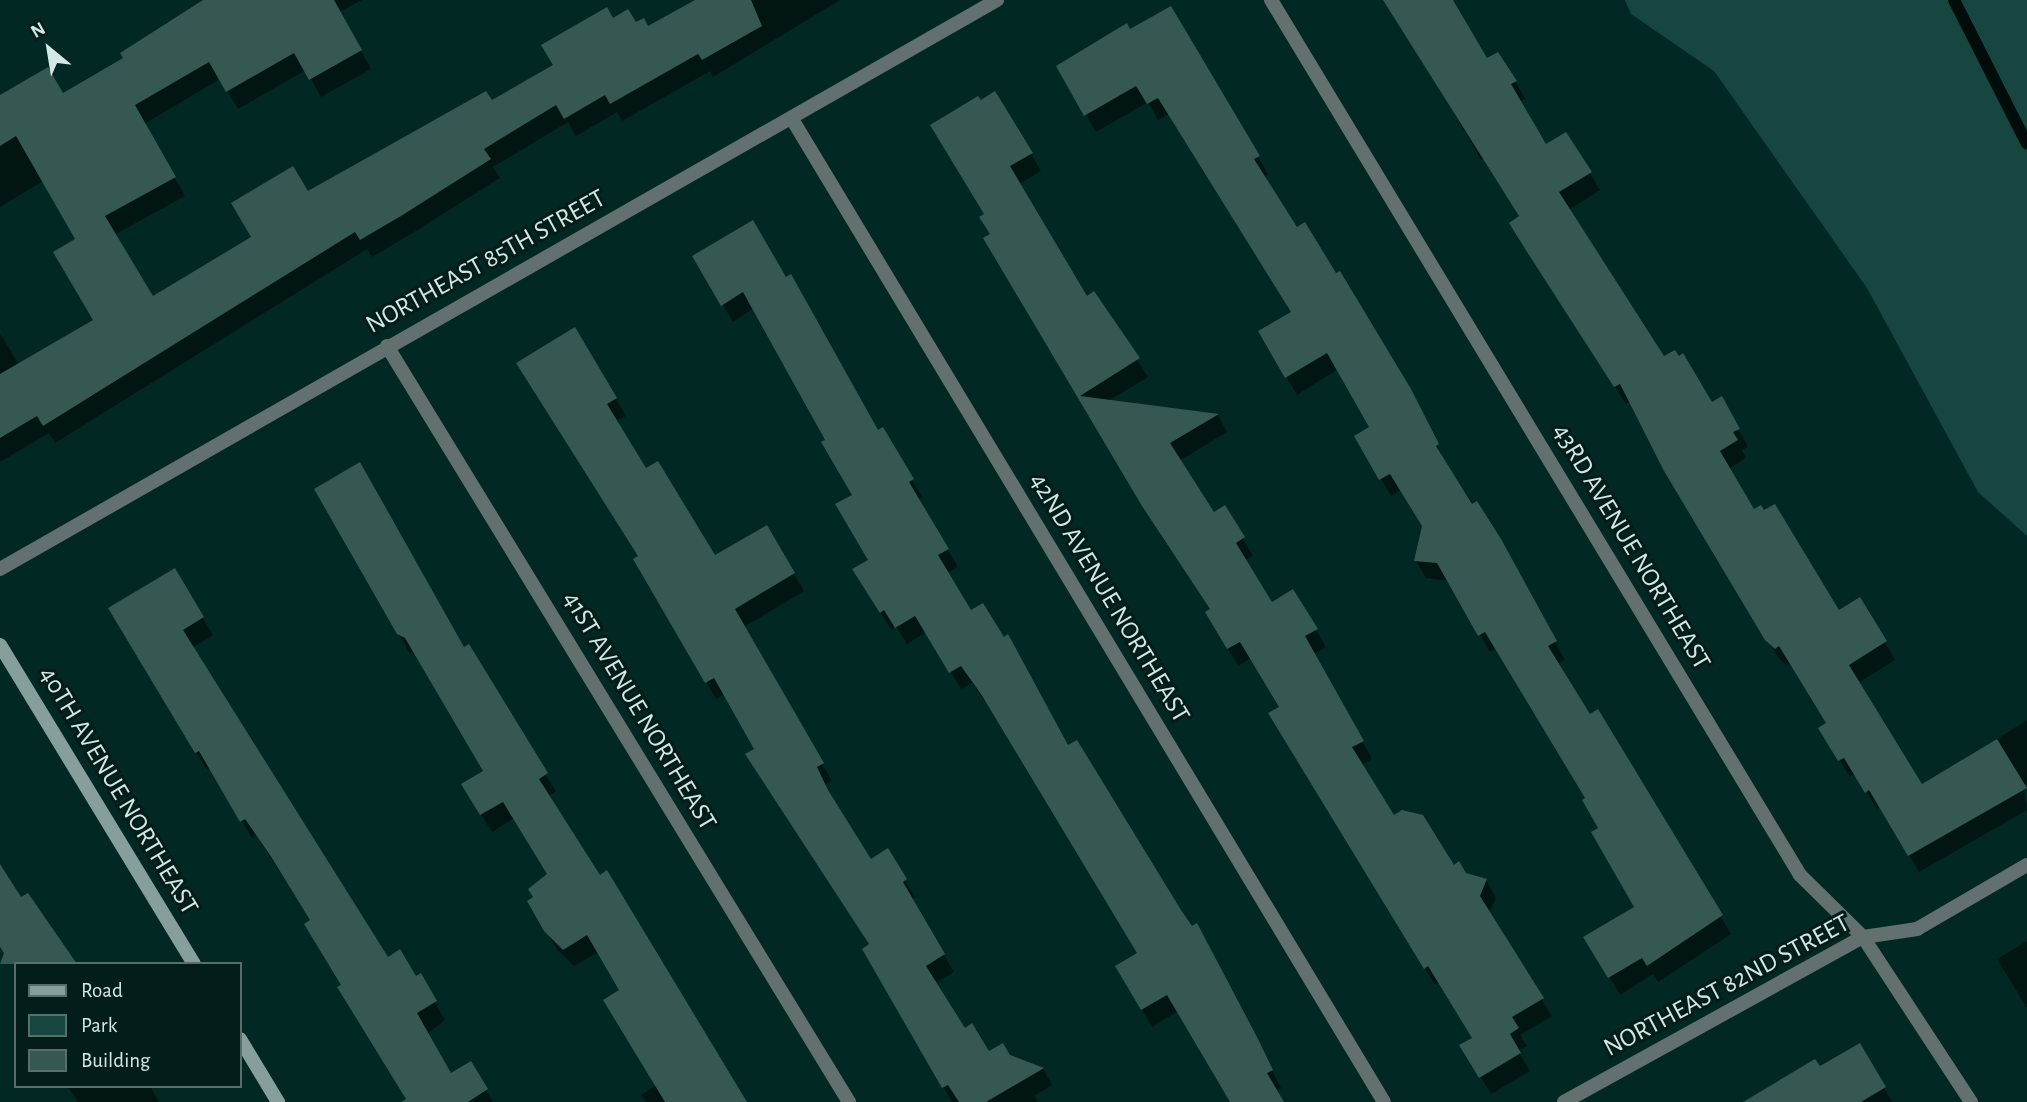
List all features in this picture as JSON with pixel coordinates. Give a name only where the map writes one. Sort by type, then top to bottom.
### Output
[{"type":"street","name":"NORTHEAST 85TH STREET","points":[[0,569],[997,0]]},
{"type":"street","name":"43RD AVENUE NORTHEAST","points":[[1271,0],[1800,875],[1863,937],[1971,1102]]},
{"type":"street","name":"42ND AVENUE NORTHEAST","points":[[792,119],[1384,1102]]},
{"type":"street","name":"41ST AVENUE NORTHEAST","points":[[387,346],[849,1102]]},
{"type":"street","name":"40TH AVENUE NORTHEAST","points":[[0,645],[193,962]]},
{"type":"street","name":"NORTHEAST 82ND STREET","points":[[1564,1102],[1863,937],[1917,929],[2027,865]]},
{"type":"street","points":[[242,1042],[278,1102]]},
{"type":"green space","points":[[1625,0],[2027,0],[2027,536],[1978,492],[1867,288],[1714,71],[1631,14]]},
{"type":"building","points":[[203,0],[334,0],[362,50],[309,80],[294,53],[226,92],[209,62],[135,105],[176,177],[105,216],[153,296],[251,237],[231,203],[293,166],[308,191],[486,91],[492,100],[553,65],[541,45],[607,7],[613,18],[628,9],[636,22],[644,18],[648,26],[695,0],[751,0],[762,26],[702,60],[698,54],[610,104],[605,95],[564,119],[556,105],[484,149],[491,159],[401,216],[360,240],[355,232],[43,426],[37,416],[0,438],[0,374],[93,320],[53,252],[75,239],[16,136],[0,146],[0,95],[48,67],[63,93],[123,58],[120,53]]},
{"type":"building","points":[[1383,0],[1453,0],[1487,58],[1498,52],[1517,81],[1511,84],[1546,144],[1566,132],[1592,172],[1559,192],[1664,356],[1675,350],[1679,356],[1683,353],[1712,402],[1722,396],[1740,429],[1733,432],[1738,440],[1720,451],[1754,509],[1761,505],[1764,510],[1775,504],[1839,610],[1860,597],[1887,641],[1849,665],[1922,784],[1997,739],[2027,788],[1908,856],[1869,790],[1865,793],[1844,758],[1838,761],[1818,728],[1826,723],[1779,646],[1775,649],[1765,640],[1664,471],[1620,384],[1614,387],[1509,223],[1519,216]]},
{"type":"building","points":[[1171,6],[1260,156],[1254,159],[1297,227],[1305,222],[1336,273],[1340,271],[1411,389],[1439,444],[1436,446],[1472,504],[1477,501],[1501,539],[1557,641],[1548,646],[1590,714],[1598,709],[1723,915],[1647,966],[1642,958],[1608,978],[1583,937],[1634,907],[1591,832],[1598,828],[1582,800],[1585,798],[1485,632],[1478,636],[1437,563],[1414,561],[1422,526],[1390,474],[1379,480],[1354,436],[1369,427],[1327,353],[1285,378],[1258,331],[1291,312],[1158,98],[1147,104],[1136,86],[1084,116],[1056,66],[1127,23],[1130,29]]},
{"type":"building","points":[[995,91],[1033,153],[1010,166],[1087,296],[1094,291],[1140,358],[1080,396],[1219,414],[1170,443],[1214,512],[1225,505],[1245,537],[1236,543],[1272,602],[1293,589],[1318,629],[1305,636],[1364,741],[1352,747],[1394,815],[1402,810],[1423,815],[1454,865],[1459,861],[1466,873],[1487,879],[1480,896],[1544,998],[1512,1017],[1519,1028],[1510,1034],[1521,1053],[1479,1078],[1459,1045],[1472,1038],[1428,966],[1424,969],[1268,713],[1279,707],[1240,642],[1227,649],[1205,612],[1210,609],[1142,506],[983,238],[990,234],[979,217],[984,214],[930,125],[978,96],[981,100]]},
{"type":"building","points":[[753,220],[786,277],[791,274],[878,430],[883,427],[914,479],[909,482],[949,549],[938,555],[971,610],[983,603],[1004,637],[1008,634],[1068,745],[1077,740],[1181,910],[1192,926],[1197,923],[1257,1037],[1273,1070],[1267,1073],[1284,1102],[1230,1102],[1167,995],[1141,1010],[1115,966],[1137,953],[981,694],[961,666],[949,673],[915,616],[895,628],[884,610],[880,613],[852,569],[868,560],[835,504],[852,495],[821,442],[825,440],[743,292],[721,306],[692,256]]},
{"type":"building","points":[[575,327],[617,398],[607,404],[646,468],[658,461],[715,555],[767,525],[795,573],[735,609],[824,763],[817,767],[828,790],[871,859],[888,848],[907,879],[903,882],[945,954],[926,966],[965,1028],[972,1023],[989,1051],[1003,1043],[1010,1055],[1044,1068],[986,1102],[959,1102],[948,1085],[942,1088],[862,949],[869,944],[745,754],[754,749],[714,678],[705,683],[633,559],[638,556],[516,363]]},
{"type":"building","points":[[360,462],[464,647],[469,644],[548,773],[539,779],[600,875],[607,870],[747,1102],[665,1102],[603,1000],[619,990],[587,935],[563,950],[544,931],[527,901],[533,897],[528,889],[547,874],[503,802],[480,815],[461,784],[483,771],[405,638],[397,634],[314,489]]},
{"type":"building","points":[[175,568],[204,617],[183,630],[388,957],[400,949],[416,976],[421,973],[437,1001],[417,1013],[451,1073],[471,1061],[488,1089],[468,1102],[401,1102],[406,1099],[337,987],[341,985],[304,924],[310,920],[245,819],[240,822],[199,751],[195,753],[108,608]]},
{"type":"building","points":[[0,864],[21,897],[28,893],[76,962],[0,964],[4,953],[0,947]]},
{"type":"building","points":[[1860,1043],[1886,1087],[1861,1102],[1743,1102],[1815,1059],[1820,1066]]},
{"type":"waterway","points":[[1954,0],[2027,144]]}]
